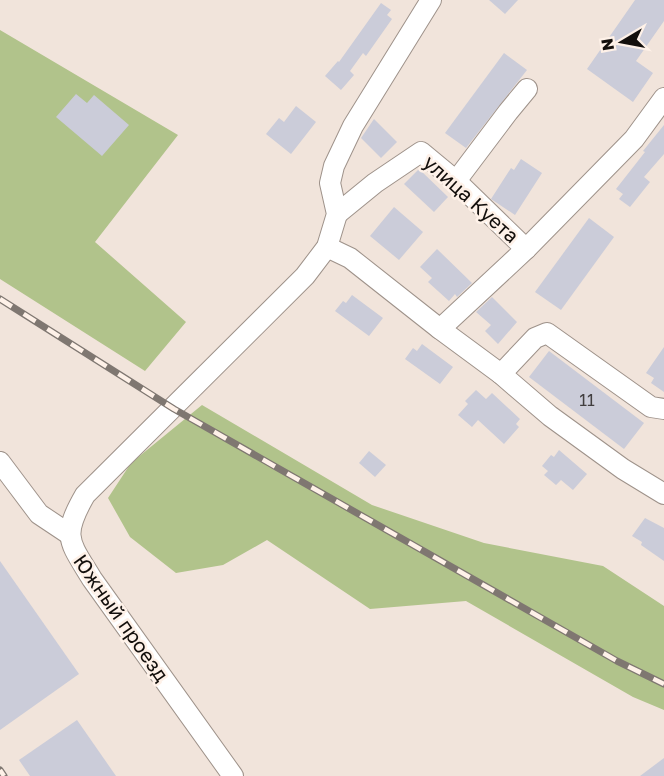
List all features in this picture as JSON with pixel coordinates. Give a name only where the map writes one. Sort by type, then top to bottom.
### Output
[{"type":"street","points":[[431,0],[353,126],[334,166],[330,183],[337,214],[327,247],[350,258],[501,374],[550,416],[623,469],[664,494]]},
{"type":"street","points":[[456,182],[527,89]]},
{"type":"street","name":"улица Куета","points":[[337,214],[375,183],[421,152],[526,249],[634,139],[664,98]]},
{"type":"street","name":"Южный проезд","points":[[233,776],[92,579],[73,549],[69,534],[72,518],[85,495],[174,409],[305,276],[327,247]]},
{"type":"street","points":[[440,329],[526,249]]},
{"type":"street","points":[[501,374],[535,338],[547,333],[651,407],[664,409]]},
{"type":"street","points":[[0,462],[39,514],[69,534]]},
{"type":"green space","points":[[0,30],[178,135],[95,242],[186,322],[145,371],[0,279]]},
{"type":"green space","points":[[202,405],[372,505],[484,543],[603,566],[664,606],[664,710],[633,697],[466,601],[370,609],[267,540],[223,565],[176,573],[130,537],[108,498],[131,463]]},
{"type":"building","points":[[489,0],[518,0],[505,14]]},
{"type":"building","points":[[635,0],[664,0],[664,21],[636,61],[653,73],[633,102],[587,69]]},
{"type":"building","points":[[381,3],[391,10],[387,15],[392,19],[366,56],[363,53],[350,71],[354,75],[341,90],[325,76],[339,62]]},
{"type":"building","points":[[504,53],[527,70],[466,148],[445,133]]},
{"type":"building","points":[[76,94],[87,103],[94,95],[129,125],[102,156],[56,117]]},
{"type":"building","points":[[296,106],[316,122],[291,154],[266,134],[279,118],[284,122]]},
{"type":"building","points":[[374,119],[397,142],[381,158],[361,138]]},
{"type":"building","points":[[664,125],[664,154],[644,177],[650,182],[630,207],[619,199],[623,194],[616,189]]},
{"type":"building","points":[[521,159],[542,173],[515,215],[491,199],[511,168],[514,170]]},
{"type":"building","points":[[419,169],[448,197],[434,212],[404,184]]},
{"type":"building","points":[[394,207],[423,232],[399,260],[370,236]]},
{"type":"building","points":[[589,218],[614,237],[561,310],[535,292]]},
{"type":"building","points":[[437,249],[472,283],[457,297],[455,294],[449,301],[428,282],[432,278],[420,267]]},
{"type":"building","points":[[352,295],[383,318],[369,336],[335,311]]},
{"type":"building","points":[[492,297],[517,322],[498,344],[485,331],[491,325],[476,312]]},
{"type":"building","points":[[422,344],[453,367],[440,384],[405,359],[413,348],[417,351]]},
{"type":"building","points":[[664,347],[664,392],[651,383],[654,378],[646,373]]},
{"type":"building","points":[[549,351],[644,423],[624,449],[529,377]]},
{"type":"building","points":[[476,390],[486,399],[492,393],[520,419],[516,424],[519,427],[504,444],[478,420],[472,427],[458,415],[468,404],[465,401]]},
{"type":"building","points":[[559,450],[587,474],[573,490],[561,480],[556,485],[544,475],[548,471],[542,466],[551,455],[554,457]]},
{"type":"building","points":[[369,451],[386,465],[375,477],[359,463]]},
{"type":"building","points":[[645,518],[664,528],[664,561],[632,536]]},
{"type":"building","points":[[0,561],[79,674],[0,730]]},
{"type":"building","points":[[77,720],[116,776],[30,776],[19,760]]},
{"type":"building","points":[[664,758],[664,776],[640,776]]},
{"type":"railway","points":[[0,299],[174,409],[617,661],[664,684]]},
{"type":"railway","points":[[0,770],[4,776]]}]
